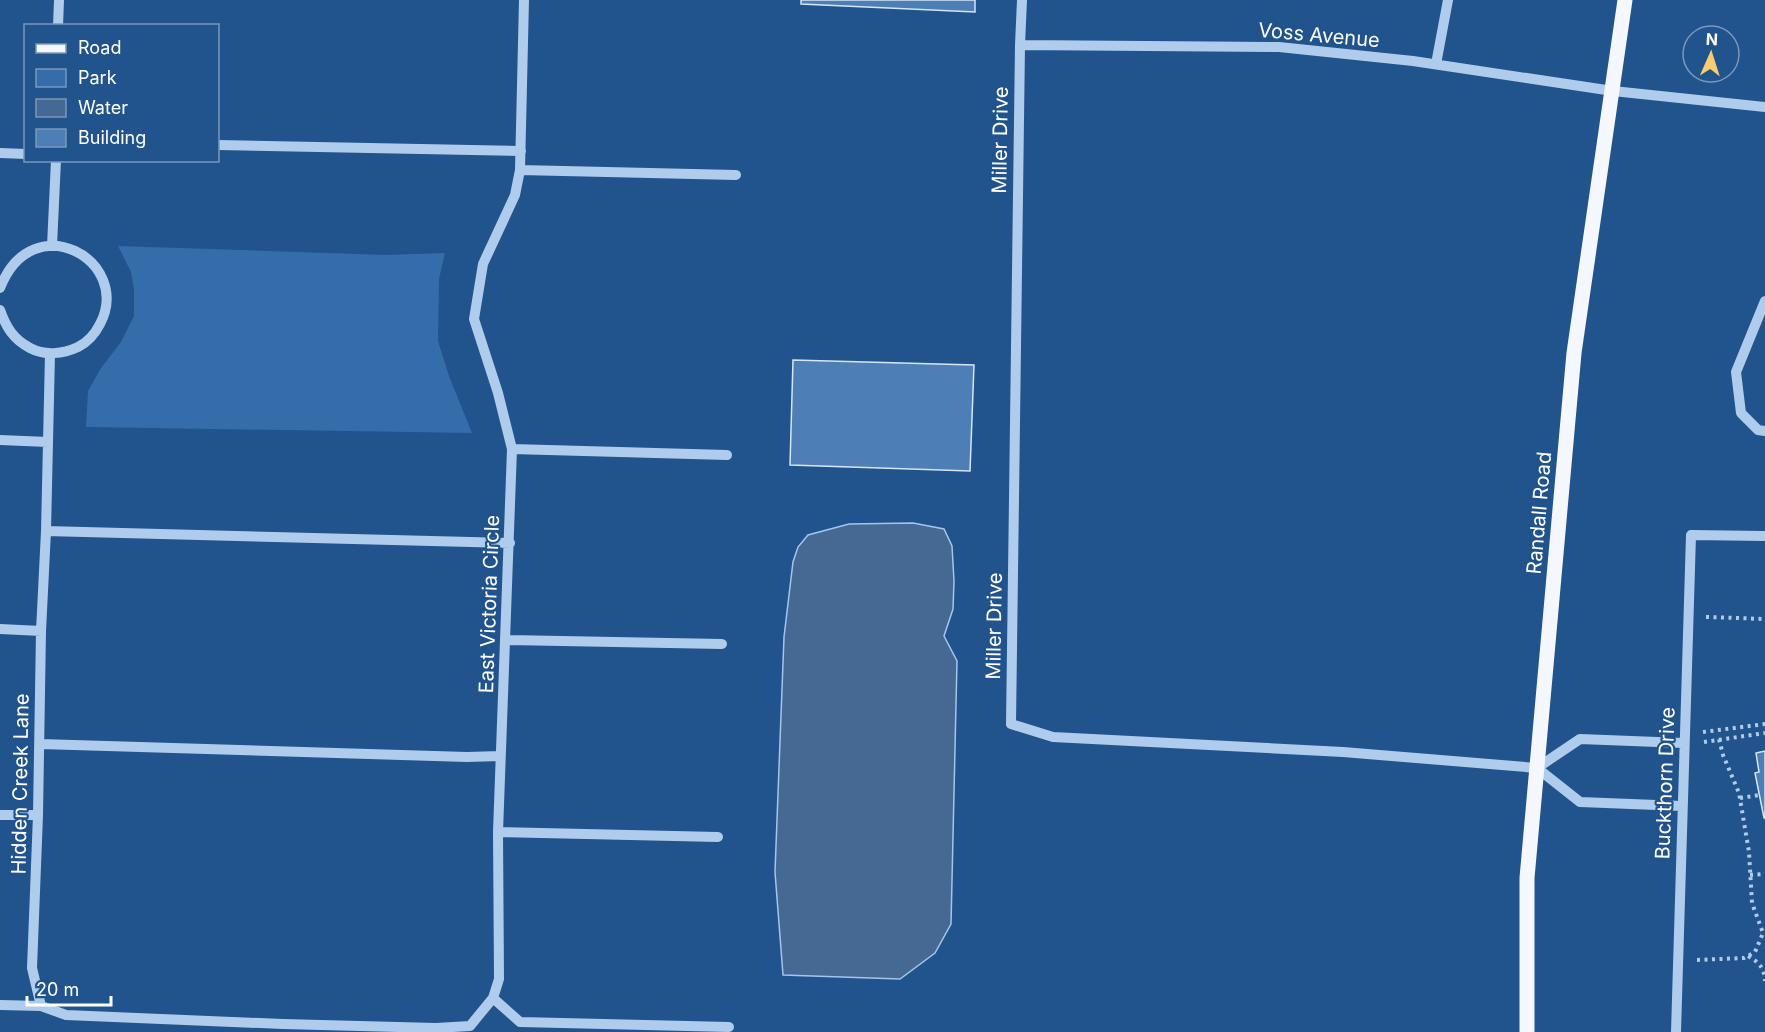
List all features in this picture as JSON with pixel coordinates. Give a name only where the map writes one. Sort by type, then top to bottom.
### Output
[{"type":"main road","name":"Randall Road","points":[[1527,1032],[1527,878],[1574,353],[1625,0]]},
{"type":"street","points":[[58,0],[58,24]]},
{"type":"street","name":"East Victoria Circle","points":[[41,1006],[66,1015],[436,1028],[470,1026],[493,998],[499,979],[498,832],[507,640],[512,449],[498,393],[474,319],[483,264],[515,195],[520,170],[524,0]]},
{"type":"street","name":"Miller Drive","points":[[1022,0],[1011,724],[1053,737],[1320,750],[1537,768]]},
{"type":"street","points":[[1436,64],[1448,0]]},
{"type":"street","name":"Voss Avenue","points":[[1020,45],[1279,47],[1436,64],[1613,91],[1765,107]]},
{"type":"street","points":[[219,145],[521,151]]},
{"type":"street","points":[[0,153],[24,154]]},
{"type":"street","points":[[52,246],[56,162]]},
{"type":"street","points":[[520,170],[736,175]]},
{"type":"street","points":[[0,288],[6,272],[18,258],[34,249],[52,246],[69,248],[85,256],[97,268],[104,284],[107,301],[104,318],[96,333],[83,344],[67,352],[50,354],[32,350],[16,339],[5,325],[0,310]]},
{"type":"street","points":[[1765,301],[1736,372],[1741,413],[1758,430],[1765,430]]},
{"type":"street","name":"Hidden Creek Lane","points":[[41,1006],[32,968],[50,354]]},
{"type":"street","points":[[0,440],[48,442]]},
{"type":"street","points":[[512,449],[727,455]]},
{"type":"street","points":[[45,531],[510,543]]},
{"type":"street","name":"Buckthorn Drive","points":[[1676,1032],[1691,535],[1765,536]]},
{"type":"street","points":[[0,629],[41,631]]},
{"type":"street","points":[[507,640],[722,644]]},
{"type":"street","points":[[1682,806],[1580,802],[1537,768],[1580,739],[1683,743]]},
{"type":"street","points":[[40,744],[467,758],[500,756]]},
{"type":"street","points":[[0,815],[38,815]]},
{"type":"street","points":[[498,832],[718,837]]},
{"type":"street","points":[[493,998],[520,1022],[729,1027]]},
{"type":"street","points":[[0,1005],[41,1006]]},
{"type":"path","points":[[1705,617],[1765,620]]},
{"type":"path","points":[[1702,733],[1765,724]]},
{"type":"path","points":[[1702,742],[1765,733]]},
{"type":"path","points":[[1703,960],[1748,956],[1755,952],[1763,933],[1752,903],[1744,817],[1740,798],[1719,739]]},
{"type":"path","points":[[1740,798],[1760,795]]},
{"type":"path","points":[[1750,875],[1765,874]]},
{"type":"path","points":[[1748,956],[1760,962],[1765,972],[1765,981]]},
{"type":"green space","points":[[118,246],[387,255],[445,253],[439,279],[438,341],[449,376],[472,433],[86,427],[88,391],[101,368],[121,342],[134,316],[134,289],[131,272]]},
{"type":"water","points":[[913,523],[944,529],[952,546],[953,609],[944,636],[957,661],[951,924],[935,953],[900,979],[783,975],[775,872],[784,637],[793,562],[798,547],[808,535],[849,524]]},
{"type":"building","points":[[801,0],[975,0],[975,12],[801,4]]},
{"type":"building","points":[[793,360],[974,365],[970,471],[790,465]]},
{"type":"building","points":[[1765,751],[1764,818],[1755,773],[1759,772],[1756,753]]}]
